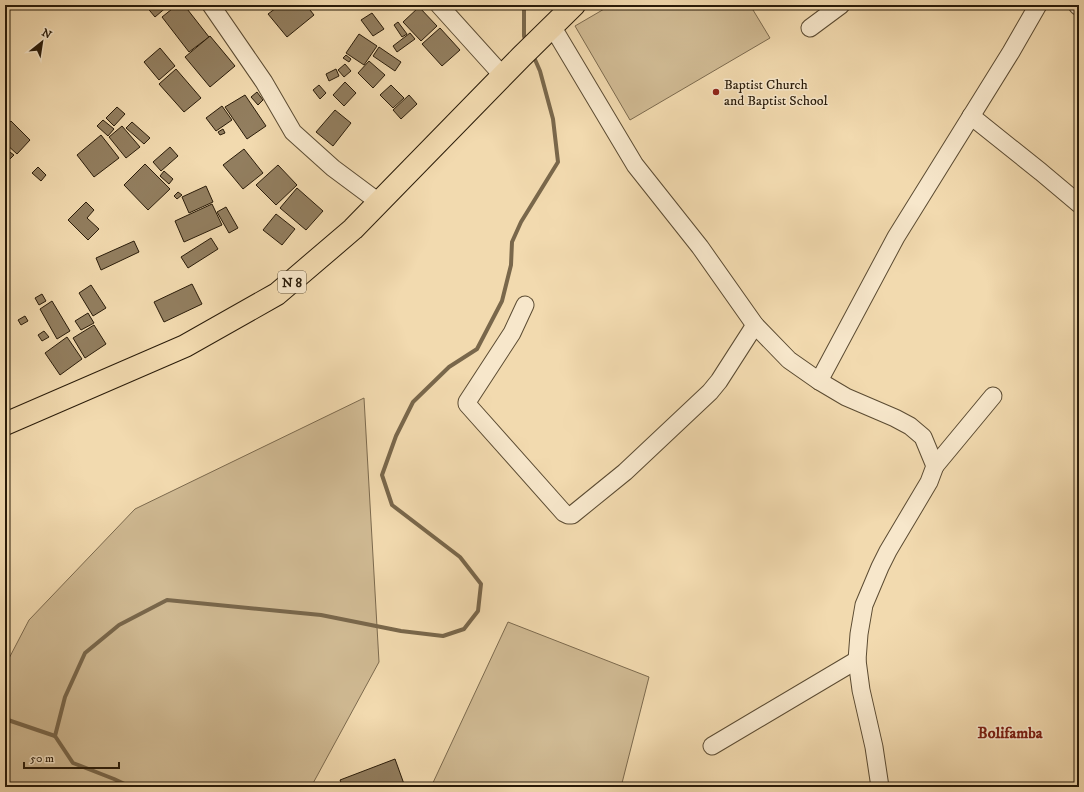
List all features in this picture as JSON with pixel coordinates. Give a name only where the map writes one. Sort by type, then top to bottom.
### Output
[{"type":"highway","name":"N 8","points":[[5,424],[185,346],[277,294],[353,229],[380,203],[521,57],[574,5]]},
{"type":"street","points":[[211,5],[264,82],[293,132],[333,168],[380,203]]},
{"type":"street","points":[[440,5],[503,76]]},
{"type":"street","points":[[810,28],[841,5]]},
{"type":"street","points":[[819,381],[896,237],[1011,52],[1038,5]]},
{"type":"street","points":[[548,30],[635,165],[700,247],[755,326],[789,360],[819,381],[846,397],[910,426],[923,437],[935,466]]},
{"type":"street","points":[[971,116],[1042,172],[1079,204]]},
{"type":"street","points":[[525,305],[512,333],[467,404],[564,513],[568,515],[572,515],[625,472],[710,392],[720,380],[755,326]]},
{"type":"street","points":[[880,787],[874,747],[861,690],[857,660],[859,634],[864,604],[888,551],[930,482],[935,466],[993,396]]},
{"type":"street","points":[[712,746],[857,660]]},
{"type":"shaded area","points":[[611,5],[750,5],[770,38],[630,120],[575,26]]},
{"type":"shaded area","points":[[364,398],[379,662],[311,787],[5,787],[5,666],[29,620],[135,509]]},
{"type":"shaded area","points":[[508,622],[649,677],[621,787],[431,787]]},
{"type":"building","points":[[145,5],[169,5],[155,17]]},
{"type":"building","points":[[177,5],[184,5],[209,37],[189,52],[162,17]]},
{"type":"building","points":[[280,5],[306,5],[314,15],[287,37],[268,14]]},
{"type":"building","points":[[419,7],[437,26],[421,41],[403,22]]},
{"type":"building","points":[[372,13],[384,29],[373,36],[361,20]]},
{"type":"building","points":[[398,22],[407,34],[402,37],[394,25]]},
{"type":"building","points":[[440,28],[460,50],[442,66],[422,44]]},
{"type":"building","points":[[410,33],[415,39],[397,52],[393,46]]},
{"type":"building","points":[[359,34],[377,46],[364,65],[346,53]]},
{"type":"building","points":[[210,36],[235,66],[210,87],[185,57]]},
{"type":"building","points":[[379,47],[401,62],[395,71],[373,56]]},
{"type":"building","points":[[160,48],[175,66],[159,80],[144,62]]},
{"type":"building","points":[[346,55],[351,59],[349,62],[343,58]]},
{"type":"building","points":[[369,61],[385,75],[373,88],[358,73]]},
{"type":"building","points":[[345,64],[351,71],[344,77],[338,70]]},
{"type":"building","points":[[176,69],[201,98],[184,112],[159,84]]},
{"type":"building","points":[[336,69],[339,76],[329,81],[326,74]]},
{"type":"building","points":[[345,82],[356,93],[344,106],[333,95]]},
{"type":"building","points":[[319,85],[326,93],[320,99],[313,90]]},
{"type":"building","points":[[391,85],[404,98],[393,108],[380,95]]},
{"type":"building","points":[[257,92],[263,100],[258,105],[251,97]]},
{"type":"building","points":[[245,95],[266,126],[247,139],[225,107]]},
{"type":"building","points":[[409,95],[417,104],[401,119],[393,110]]},
{"type":"building","points":[[222,106],[232,120],[216,131],[206,118]]},
{"type":"building","points":[[117,107],[125,114],[114,126],[106,118]]},
{"type":"building","points":[[335,110],[351,123],[333,146],[316,132]]},
{"type":"building","points":[[103,120],[114,129],[108,136],[97,126]]},
{"type":"building","points":[[11,121],[30,140],[17,154],[5,143],[5,126]]},
{"type":"building","points":[[132,122],[150,138],[144,144],[126,128]]},
{"type":"building","points":[[122,126],[140,147],[126,158],[109,137]]},
{"type":"building","points":[[223,129],[225,133],[220,135],[218,132]]},
{"type":"building","points":[[101,135],[119,158],[94,177],[77,155]]},
{"type":"building","points":[[170,147],[178,156],[161,171],[153,162]]},
{"type":"building","points":[[244,149],[263,173],[243,189],[223,165]]},
{"type":"building","points":[[7,150],[14,155],[10,159],[5,156]]},
{"type":"building","points":[[145,164],[170,189],[148,210],[124,185]]},
{"type":"building","points":[[278,165],[297,185],[276,205],[256,185]]},
{"type":"building","points":[[38,167],[46,175],[41,181],[32,173]]},
{"type":"building","points":[[164,171],[173,179],[169,184],[160,176]]},
{"type":"building","points":[[206,186],[213,202],[189,213],[182,197]]},
{"type":"building","points":[[297,188],[323,211],[306,230],[280,208]]},
{"type":"building","points":[[178,192],[182,195],[177,199],[174,196]]},
{"type":"building","points":[[86,202],[94,210],[87,218],[99,229],[88,240],[68,220]]},
{"type":"building","points":[[212,204],[222,225],[184,242],[175,221]]},
{"type":"building","points":[[226,207],[238,228],[229,233],[217,212]]},
{"type":"building","points":[[276,214],[295,229],[282,245],[263,230]]},
{"type":"building","points":[[211,238],[218,249],[188,268],[181,257]]},
{"type":"building","points":[[134,241],[139,252],[101,270],[96,258]]},
{"type":"building","points":[[192,284],[202,304],[164,322],[154,302]]},
{"type":"building","points":[[91,285],[106,308],[93,316],[79,293]]},
{"type":"building","points":[[42,294],[46,301],[39,305],[35,298]]},
{"type":"building","points":[[52,301],[70,331],[57,339],[40,309]]},
{"type":"building","points":[[88,313],[94,323],[81,330],[75,321]]},
{"type":"building","points":[[25,316],[28,321],[21,325],[18,320]]},
{"type":"building","points":[[94,325],[106,344],[85,358],[73,338]]},
{"type":"building","points":[[44,331],[49,337],[42,341],[38,335]]},
{"type":"building","points":[[67,337],[82,359],[60,375],[45,353]]},
{"type":"building","points":[[395,759],[404,784],[398,787],[343,787],[340,780]]},
{"type":"waterway","points":[[524,5],[524,36],[526,42]]},
{"type":"waterway","points":[[131,787],[73,763],[55,736],[65,697],[85,653],[119,625],[167,600],[321,615],[401,631],[443,636],[464,629],[478,611],[481,584],[460,557],[392,505],[382,475],[396,436],[413,402],[449,367],[477,349],[502,301],[511,265],[512,242],[521,222],[558,162],[553,119],[540,71],[533,55]]},
{"type":"waterway","points":[[5,719],[55,736]]},
{"type":"place","name":"Baptist Church and Baptist School","points":[[716,92]]},
{"type":"district","name":"Bolifamba","points":[[1010,732]]}]
